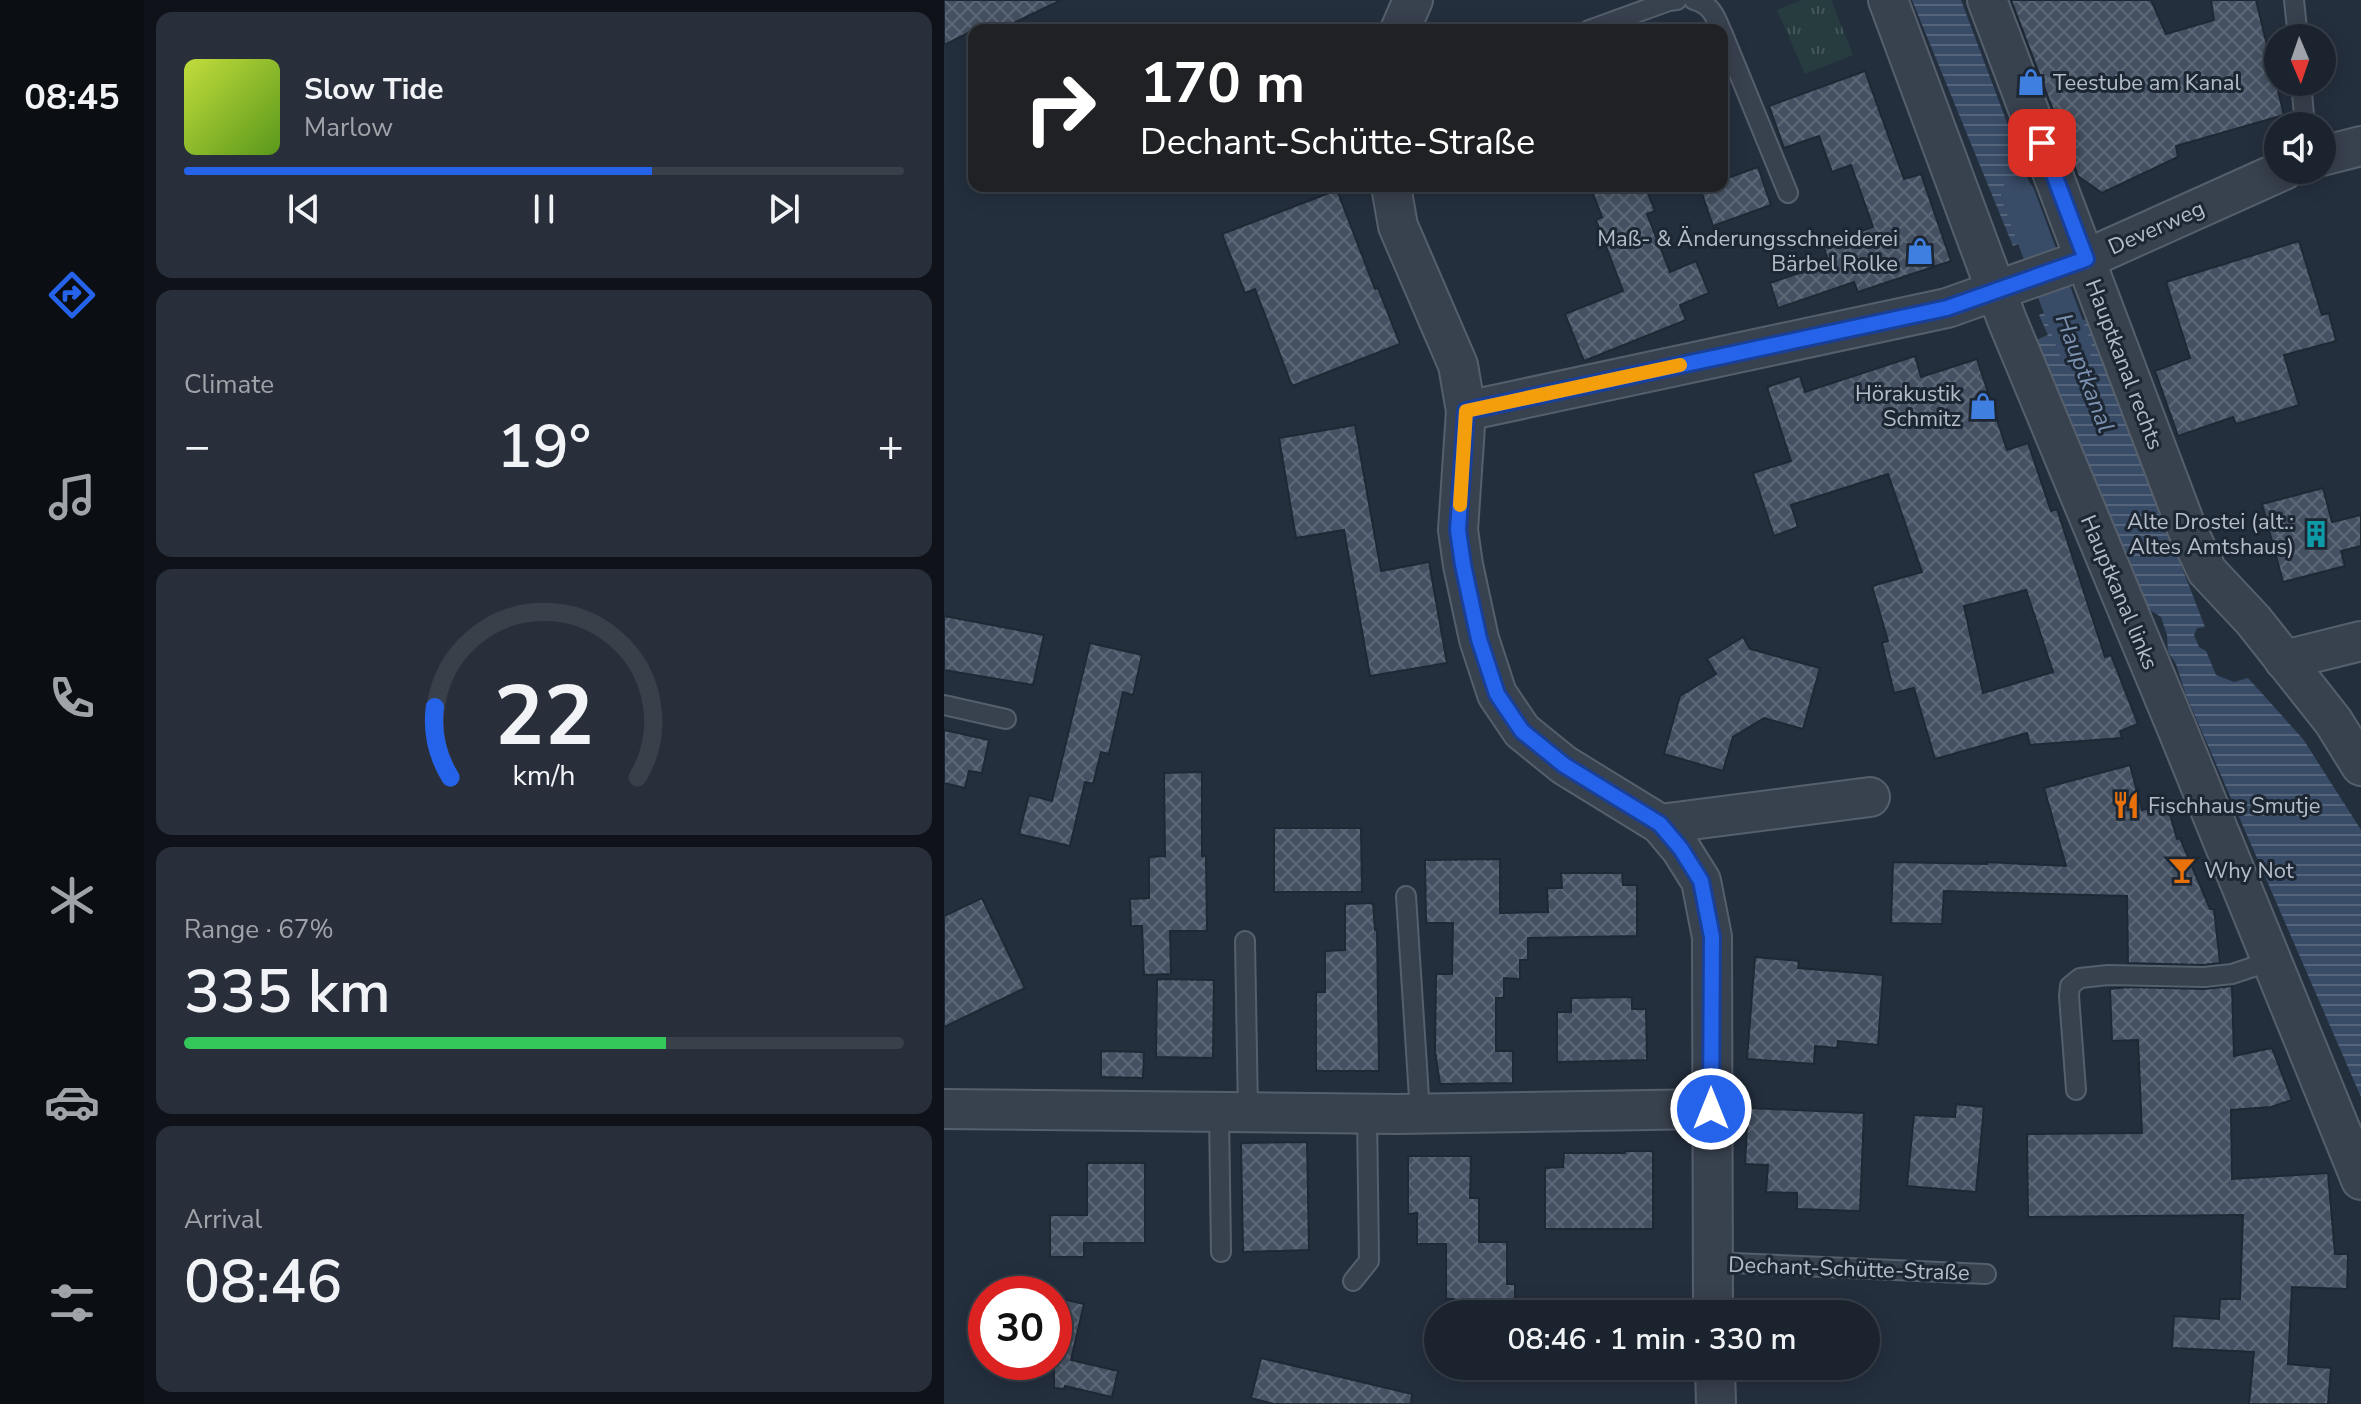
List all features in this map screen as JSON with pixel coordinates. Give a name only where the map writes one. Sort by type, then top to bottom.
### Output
[{"type":"street","points":[[1403,24],[1413,0]]},
{"type":"street","name":"Hauptkanal links","points":[[1888,0],[2011,286],[2271,961],[2361,1180]]},
{"type":"street","name":"Hauptkanal rechts","points":[[1987,0],[2074,263],[2207,571],[2253,620],[2333,721],[2361,766]]},
{"type":"street","points":[[2336,152],[2361,146]]},
{"type":"street","name":"Deverweg","points":[[2011,286],[2074,263],[2264,179]]},
{"type":"street","name":"Dechant-Schütte-Straße","points":[[1392,192],[1398,226],[1458,365],[1466,411],[1458,530],[1479,639],[1497,694],[1522,731],[1564,765],[1660,824],[1681,849],[1701,881],[1712,937],[1713,1300]]},
{"type":"street","points":[[1466,411],[1947,308],[2011,286]]},
{"type":"street","points":[[2284,660],[2361,641]]},
{"type":"street","points":[[1660,824],[1870,797]]},
{"type":"street","points":[[944,1109],[1420,1113],[1711,1109]]},
{"type":"street","points":[[1715,1380],[1716,1404]]},
{"type":"lane","points":[[1606,24],[1677,0]]},
{"type":"lane","points":[[1694,0],[1708,6],[1719,24]]},
{"type":"lane","points":[[2294,0],[2297,24]]},
{"type":"lane","points":[[1728,46],[1788,193]]},
{"type":"lane","points":[[944,705],[1006,719]]},
{"type":"lane","points":[[1406,896],[1420,1113]]},
{"type":"lane","points":[[1221,1252],[1245,941]]},
{"type":"lane","points":[[2076,1090],[2069,996],[2070,986],[2080,978],[2108,975],[2204,977],[2232,974],[2271,961]]},
{"type":"lane","points":[[1353,1281],[1369,1261],[1367,1113]]},
{"type":"lane","name":"Dechant-Schütte-Straße","points":[[1712,1262],[1986,1274]]},
{"type":"green space","points":[[1802,0],[1831,0],[1853,55],[1805,74],[1777,10]]},
{"type":"water","points":[[1912,0],[1961,0],[2048,232],[2013,246]]},
{"type":"water","points":[[2075,301],[2081,321],[2086,319],[2205,627],[2197,628],[2194,635],[2199,647],[2206,651],[2216,675],[2234,682],[2248,678],[2303,739],[2361,830],[2361,1097],[2186,695],[2176,664],[2168,652],[2161,617],[2147,608],[2142,609],[2036,340],[2048,335],[2039,315]]},
{"type":"building","points":[[944,0],[1061,0],[1011,24],[968,24],[968,33],[944,45]]},
{"type":"building","points":[[2011,0],[2151,0],[2166,34],[2214,20],[2211,0],[2256,0],[2264,33],[2264,96],[2279,96],[2283,112],[2264,112],[2264,121],[2176,146],[2178,157],[2102,193],[2078,176]]},
{"type":"building","points":[[1865,71],[1904,179],[1921,174],[1951,261],[1858,292],[1854,282],[1778,308],[1770,283],[1829,263],[1823,245],[1873,227],[1851,165],[1832,172],[1819,136],[1784,148],[1769,106]]},
{"type":"building","points":[[1758,167],[1771,205],[1713,226],[1701,192],[1728,192],[1728,178]]},
{"type":"building","points":[[1338,192],[1400,344],[1292,386],[1255,289],[1245,293],[1222,234]]},
{"type":"building","points":[[1592,192],[1647,192],[1655,211],[1647,214],[1670,272],[1696,261],[1709,293],[1680,305],[1686,320],[1584,361],[1565,314],[1623,291],[1596,220],[1602,217]]},
{"type":"building","points":[[2299,241],[2322,315],[2329,313],[2336,341],[2284,355],[2299,405],[2236,424],[2233,417],[2178,436],[2155,371],[2190,358],[2166,282]]},
{"type":"building","points":[[1915,356],[1921,377],[1977,359],[2007,450],[2028,443],[2051,511],[2057,509],[2105,657],[2111,655],[2138,724],[2120,731],[2122,738],[2030,745],[2027,733],[1935,759],[1914,688],[1894,693],[1882,643],[1888,641],[1872,586],[1922,572],[1888,474],[1791,505],[1798,527],[1774,536],[1753,473],[1791,461],[1767,387],[1800,376],[1805,392]],"holes":[[[2026,590],[2053,672],[1983,693],[1964,606]]]},
{"type":"building","points":[[1355,425],[1381,571],[1429,562],[1447,663],[1370,676],[1344,530],[1296,538],[1279,438]]},
{"type":"building","name":"Alte Drostei (alt.: Altes Amtshaus)","points":[[2323,488],[2332,522],[2361,515],[2361,546],[2341,551],[2345,566],[2283,582],[2262,504]]},
{"type":"building","points":[[944,616],[1044,635],[1033,685],[944,670]]},
{"type":"building","points":[[1743,637],[1750,649],[1820,668],[1803,729],[1764,718],[1733,737],[1723,771],[1664,754],[1680,696],[1716,674],[1707,659]]},
{"type":"building","points":[[1090,643],[1142,655],[1133,695],[1123,692],[1109,754],[1101,752],[1093,784],[1085,782],[1070,846],[1019,834],[1029,795],[1052,801]]},
{"type":"building","points":[[944,730],[989,740],[982,773],[969,771],[965,788],[944,783]]},
{"type":"building","points":[[2130,765],[2142,810],[2167,804],[2177,839],[2180,838],[2210,909],[2214,909],[2220,963],[2128,963],[2127,896],[1944,891],[1942,924],[1891,923],[1893,862],[2066,866],[2044,788]]},
{"type":"building","points":[[1202,772],[1202,856],[1206,856],[1207,931],[1170,931],[1171,974],[1144,975],[1142,926],[1131,926],[1130,899],[1149,898],[1149,857],[1165,856],[1164,773]]},
{"type":"building","points":[[1274,828],[1361,828],[1362,892],[1274,892]]},
{"type":"building","points":[[1500,859],[1500,913],[1548,912],[1547,888],[1562,888],[1561,873],[1622,873],[1623,885],[1637,885],[1637,936],[1528,938],[1528,960],[1520,960],[1520,979],[1504,978],[1504,998],[1496,998],[1496,1051],[1513,1051],[1513,1083],[1440,1084],[1435,1051],[1436,974],[1452,974],[1453,923],[1426,923],[1425,860]]},
{"type":"building","points":[[982,898],[1025,988],[944,1027],[944,916]]},
{"type":"building","points":[[1373,903],[1377,930],[1379,1071],[1316,1071],[1316,992],[1325,992],[1325,951],[1345,950],[1345,904]]},
{"type":"building","points":[[1755,957],[1799,961],[1798,968],[1883,975],[1878,1045],[1838,1041],[1837,1048],[1815,1046],[1814,1064],[1747,1059]]},
{"type":"building","points":[[1157,979],[1214,980],[1213,1058],[1156,1057]]},
{"type":"building","points":[[2232,986],[2234,1056],[2272,1048],[2292,1100],[2271,1107],[2231,1110],[2232,1179],[2328,1173],[2335,1254],[2348,1254],[2347,1289],[2292,1287],[2288,1364],[2331,1368],[2328,1404],[2249,1404],[2254,1352],[2172,1348],[2174,1316],[2219,1319],[2220,1299],[2240,1299],[2243,1215],[2028,1217],[2027,1134],[2142,1133],[2138,1040],[2112,1041],[2110,989]]},
{"type":"building","points":[[1632,997],[1632,1009],[1646,1009],[1647,1060],[1557,1062],[1557,1012],[1571,1012],[1571,998]]},
{"type":"building","points":[[1101,1051],[1144,1052],[1143,1078],[1101,1077]]},
{"type":"building","points":[[1956,1104],[1984,1107],[1976,1192],[1907,1186],[1914,1115],[1955,1117]]},
{"type":"building","points":[[1748,1108],[1864,1113],[1860,1211],[1797,1209],[1797,1193],[1766,1192],[1768,1165],[1745,1164]]},
{"type":"building","points":[[1307,1142],[1309,1250],[1243,1252],[1241,1143]]},
{"type":"building","points":[[1653,1151],[1653,1229],[1545,1229],[1545,1168],[1563,1167],[1564,1153]]},
{"type":"building","points":[[1408,1156],[1471,1156],[1470,1198],[1479,1198],[1479,1242],[1507,1242],[1507,1284],[1515,1284],[1515,1300],[1446,1299],[1446,1244],[1417,1244],[1417,1213],[1408,1214]]},
{"type":"building","points":[[1087,1163],[1145,1163],[1145,1243],[1084,1243],[1084,1257],[1050,1257],[1050,1215],[1087,1215]]},
{"type":"building","points":[[1072,1301],[1084,1304],[1072,1356]]},
{"type":"building","points":[[1261,1358],[1412,1394],[1411,1404],[1274,1404],[1251,1398]]},
{"type":"building","points":[[1072,1360],[1118,1371],[1112,1397],[1065,1386],[1065,1389],[1054,1388],[1054,1380],[1072,1380]]},
{"type":"waterway","name":"Hauptkanal","points":[[2018,195],[2075,348]]},
{"type":"slow traffic","points":[[1460,505],[1466,411],[1680,365]]},
{"type":"place","name":"Teestube am Kanal","points":[[2031,82]]},
{"type":"place","name":"Maß- & Änderungsschneiderei Bärbel Rolke","points":[[1920,251]]},
{"type":"place","name":"Hörakustik Schmitz","points":[[1983,406]]},
{"type":"place","name":"Alte Drostei (alt.: Altes Amtshaus)","points":[[2316,534]]},
{"type":"place","name":"Fischhaus Smutje","points":[[2126,805]]},
{"type":"place","name":"Why Not","points":[[2182,870]]},
{"type":"route","points":[[1711,1109],[1712,937],[1701,881],[1681,849],[1660,824],[1564,765],[1522,731],[1497,694],[1479,639],[1458,530],[1466,411],[1947,308],[2086,259],[2042,143]]}]
